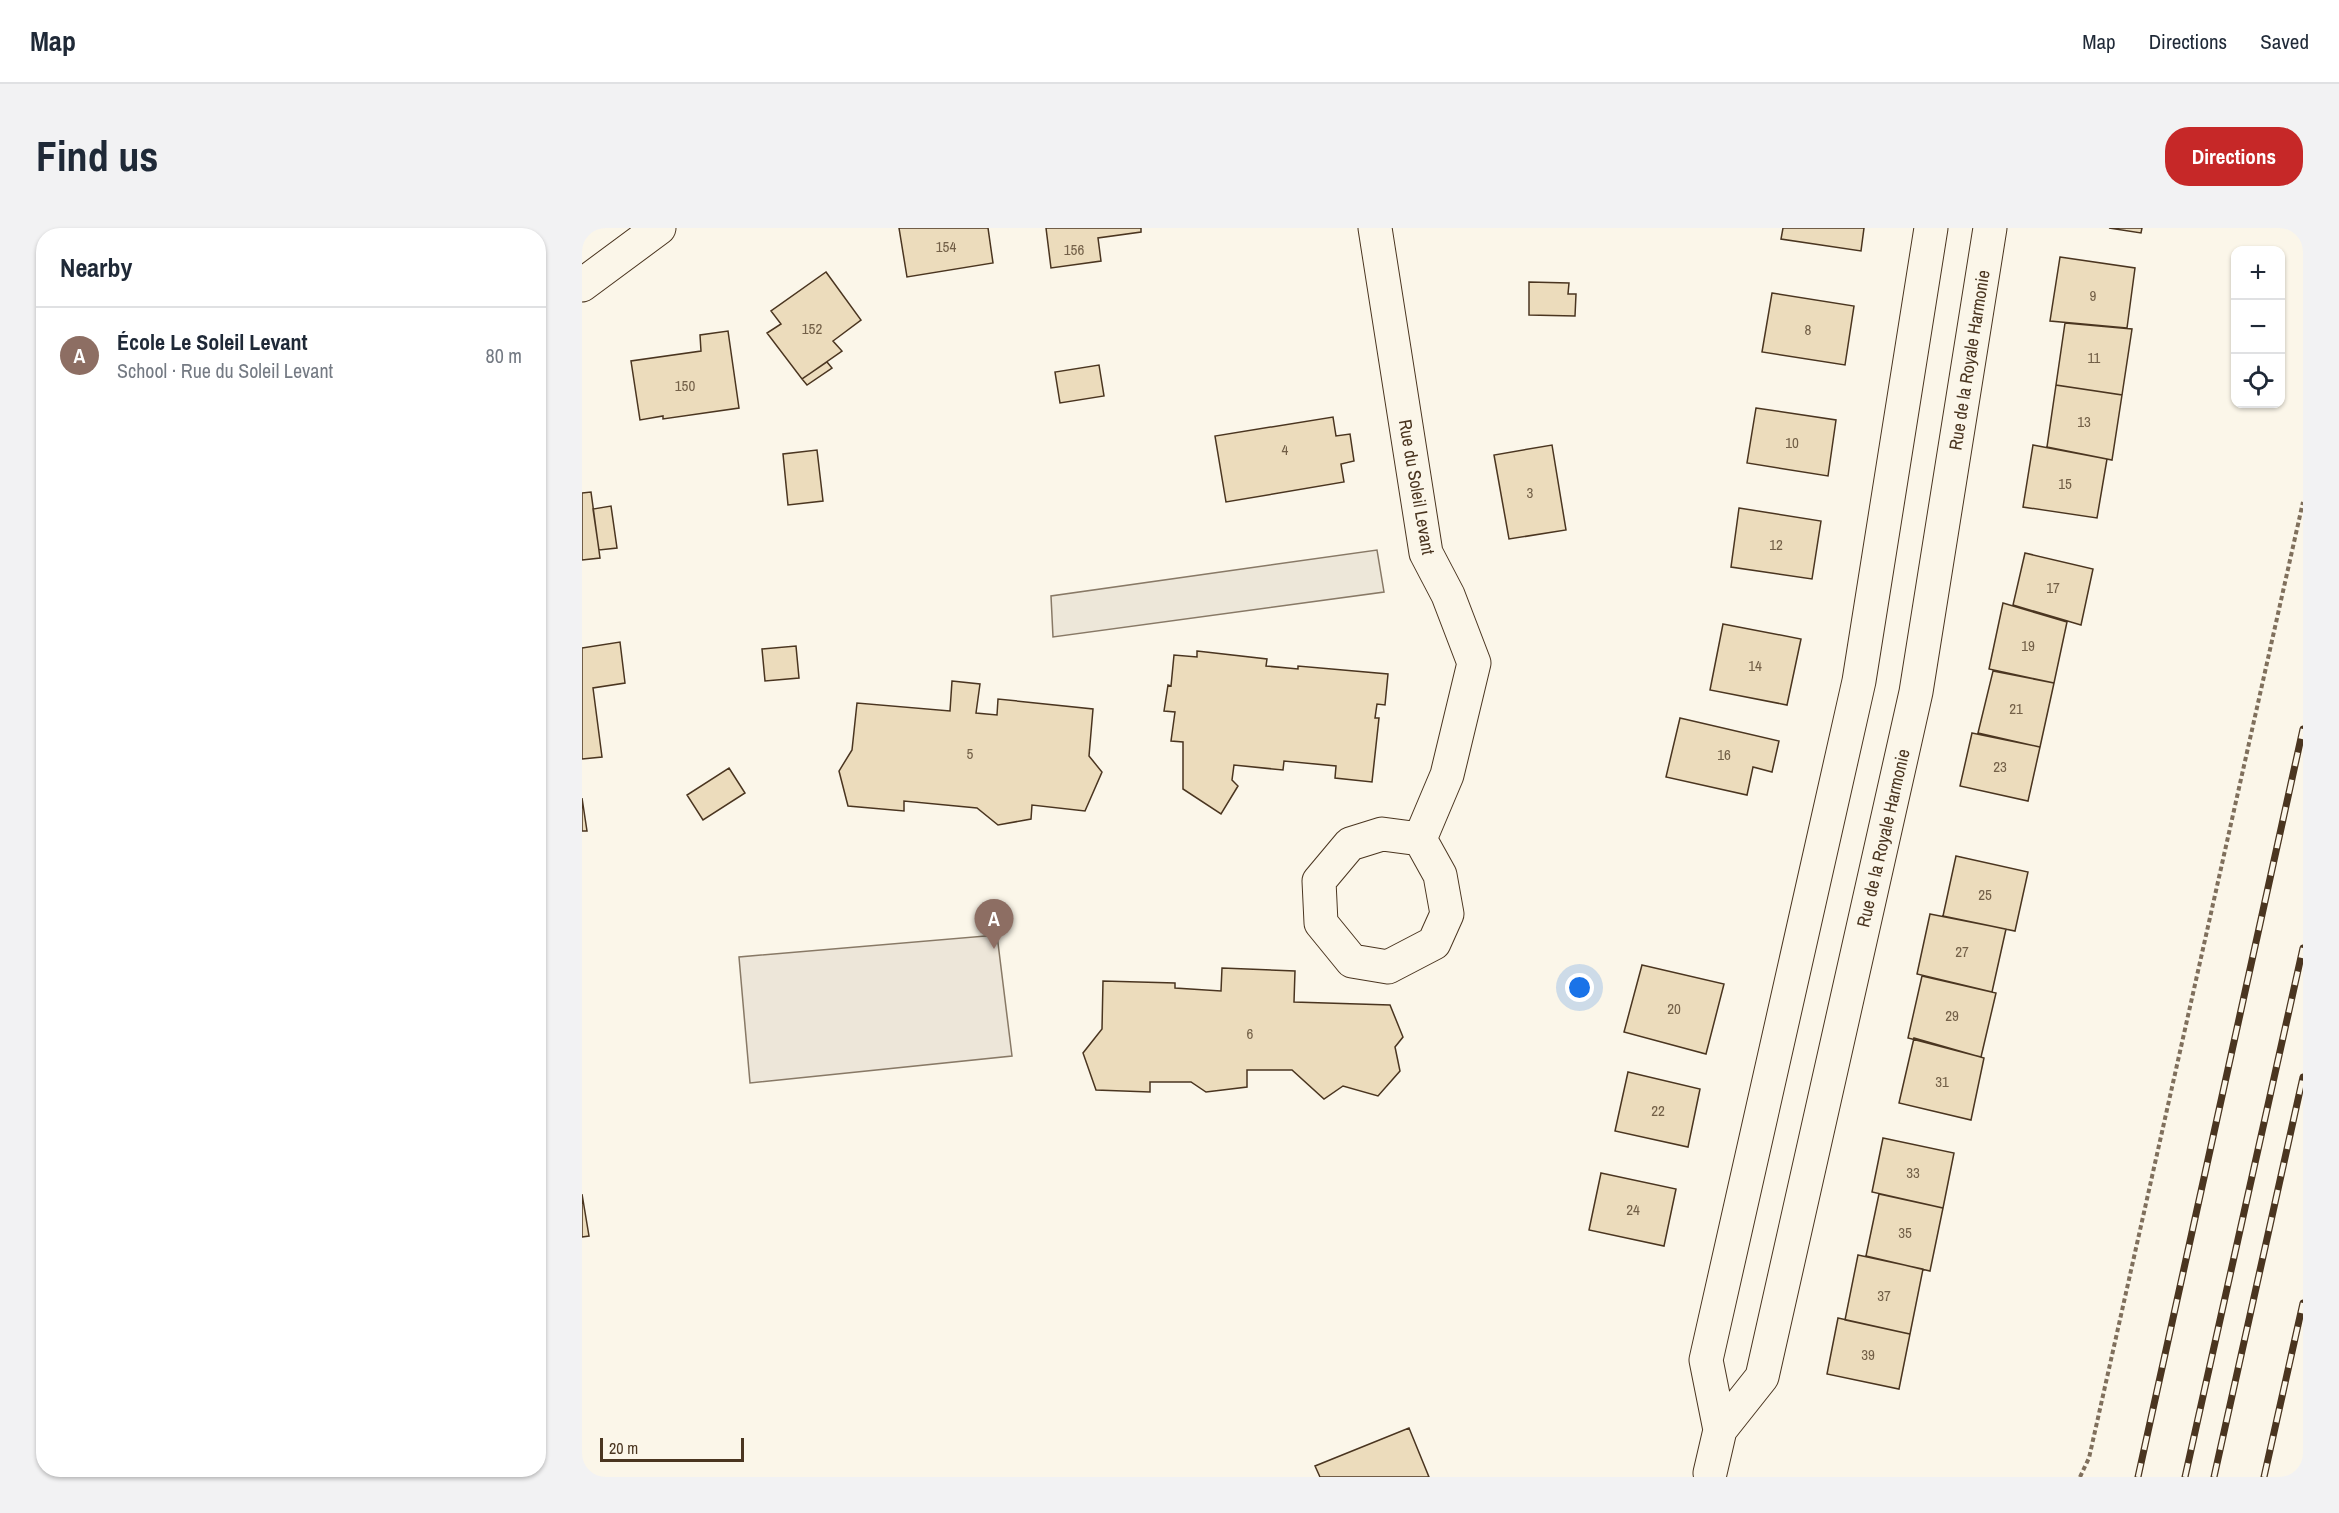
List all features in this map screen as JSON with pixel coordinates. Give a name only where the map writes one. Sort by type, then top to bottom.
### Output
[{"type":"street","points":[[582,285],[659,228]]},
{"type":"street","name":"Rue du Soleil Levant","points":[[1375,228],[1426,553],[1449,595],[1474,663],[1447,775],[1420,839]]},
{"type":"street","name":"Rue de la Royale Harmonie","points":[[1720,1430],[1706,1360],[1859,681],[1931,228]]},
{"type":"street","name":"Rue de la Royale Harmonie","points":[[1708,1476],[1720,1430],[1762,1377],[1765,1365],[1916,692],[1990,228]]},
{"type":"path","points":[[2080,1477],[2089,1458],[2303,502]]},
{"type":"shaded area","points":[[1377,550],[1384,592],[1053,637],[1051,596]]},
{"type":"shaded area","points":[[997,935],[1012,1056],[750,1083],[739,957]]},
{"type":"building","points":[[899,228],[988,228],[993,263],[907,277]]},
{"type":"building","points":[[1046,228],[1141,228],[1141,232],[1098,238],[1101,261],[1051,268]]},
{"type":"building","points":[[1783,228],[1864,228],[1861,251],[1781,239]]},
{"type":"building","points":[[2109,228],[2142,228],[2141,233]]},
{"type":"building","points":[[2060,257],[2135,268],[2127,328],[2050,321]]},
{"type":"building","points":[[826,272],[861,320],[833,341],[842,351],[802,379],[767,333],[781,324],[771,311]]},
{"type":"building","points":[[1529,282],[1569,283],[1568,294],[1576,294],[1575,316],[1529,315]]},
{"type":"building","points":[[1772,293],[1854,306],[1845,365],[1762,352]]},
{"type":"building","points":[[2065,323],[2132,329],[2122,395],[2056,385]]},
{"type":"building","points":[[728,331],[739,408],[640,420],[631,361],[701,351],[700,335]]},
{"type":"building","points":[[827,362],[832,368],[807,385],[802,379]]},
{"type":"building","points":[[1099,365],[1104,396],[1060,403],[1055,372]]},
{"type":"building","points":[[2056,385],[2122,395],[2112,460],[2047,447]]},
{"type":"building","points":[[1756,408],[1836,420],[1828,476],[1747,463]]},
{"type":"building","points":[[1333,417],[1336,436],[1350,434],[1354,461],[1341,464],[1344,482],[1226,502],[1215,436]]},
{"type":"building","points":[[1552,445],[1566,530],[1509,539],[1494,455]]},
{"type":"building","points":[[2033,445],[2107,459],[2097,518],[2023,507]]},
{"type":"building","points":[[817,450],[823,501],[788,505],[783,454]]},
{"type":"building","points":[[591,492],[600,558],[582,560],[582,493]]},
{"type":"building","points":[[611,506],[617,548],[599,550],[593,509]]},
{"type":"building","points":[[1739,508],[1821,521],[1812,579],[1731,567]]},
{"type":"building","points":[[2025,553],[2093,569],[2081,625],[2013,605]]},
{"type":"building","points":[[2003,603],[2067,622],[2054,683],[1989,669]]},
{"type":"building","points":[[1723,624],[1801,639],[1787,705],[1710,690]]},
{"type":"building","points":[[620,642],[625,683],[593,688],[602,757],[582,759],[582,648]]},
{"type":"building","points":[[796,646],[799,678],[765,681],[762,649]]},
{"type":"building","points":[[1197,651],[1267,659],[1266,666],[1298,669],[1298,666],[1388,674],[1385,705],[1377,704],[1375,718],[1379,718],[1372,782],[1335,778],[1336,766],[1284,761],[1283,770],[1234,765],[1232,780],[1238,786],[1221,814],[1183,789],[1183,742],[1171,741],[1175,712],[1164,711],[1168,685],[1171,686],[1174,655],[1197,657]]},
{"type":"building","points":[[1993,671],[2054,683],[2040,747],[1978,733]]},
{"type":"building","points":[[952,681],[980,684],[976,713],[997,715],[998,699],[1093,709],[1089,756],[1102,772],[1085,811],[1032,805],[1031,819],[998,825],[977,808],[904,801],[904,811],[848,806],[839,771],[852,750],[857,703],[950,711]]},
{"type":"building","points":[[1680,718],[1779,741],[1772,772],[1753,767],[1747,795],[1666,777]]},
{"type":"building","points":[[1972,733],[2040,747],[2028,801],[1960,786]]},
{"type":"building","points":[[729,768],[745,793],[703,820],[687,795]]},
{"type":"building","points":[[582,798],[587,831],[582,831]]},
{"type":"building","points":[[1956,856],[2028,872],[2015,931],[1943,916]]},
{"type":"building","points":[[1930,914],[2006,929],[1992,992],[1917,974]]},
{"type":"building","points":[[1642,965],[1724,984],[1706,1054],[1624,1032]]},
{"type":"building","points":[[1222,968],[1295,971],[1294,1002],[1390,1005],[1403,1037],[1395,1047],[1400,1071],[1378,1096],[1343,1086],[1324,1099],[1292,1070],[1247,1070],[1247,1087],[1206,1092],[1191,1082],[1150,1082],[1150,1092],[1096,1090],[1083,1053],[1102,1029],[1103,981],[1175,983],[1175,988],[1221,991]]},
{"type":"building","points":[[1922,976],[1996,993],[1981,1057],[1908,1038]]},
{"type":"building","points":[[1914,1038],[1984,1058],[1971,1120],[1899,1103]]},
{"type":"building","points":[[1628,1072],[1700,1089],[1688,1147],[1615,1131]]},
{"type":"building","points":[[1883,1138],[1954,1153],[1943,1208],[1872,1192]]},
{"type":"building","points":[[1601,1173],[1676,1189],[1664,1246],[1589,1230]]},
{"type":"building","points":[[582,1194],[589,1236],[582,1237]]},
{"type":"building","points":[[1879,1194],[1943,1208],[1930,1271],[1866,1256]]},
{"type":"building","points":[[1858,1255],[1923,1269],[1910,1334],[1845,1320]]},
{"type":"building","points":[[1838,1318],[1910,1334],[1899,1389],[1827,1374]]},
{"type":"building","points":[[1409,1428],[1429,1477],[1320,1477],[1315,1466]]},
{"type":"railway","points":[[2138,1477],[2303,729]]},
{"type":"railway","points":[[2185,1477],[2303,948]]},
{"type":"railway","points":[[2214,1477],[2303,1077]]},
{"type":"railway","points":[[2264,1477],[2303,1303]]},
{"type":"place","name":"École Le Soleil Levant","points":[[994,949]]}]
